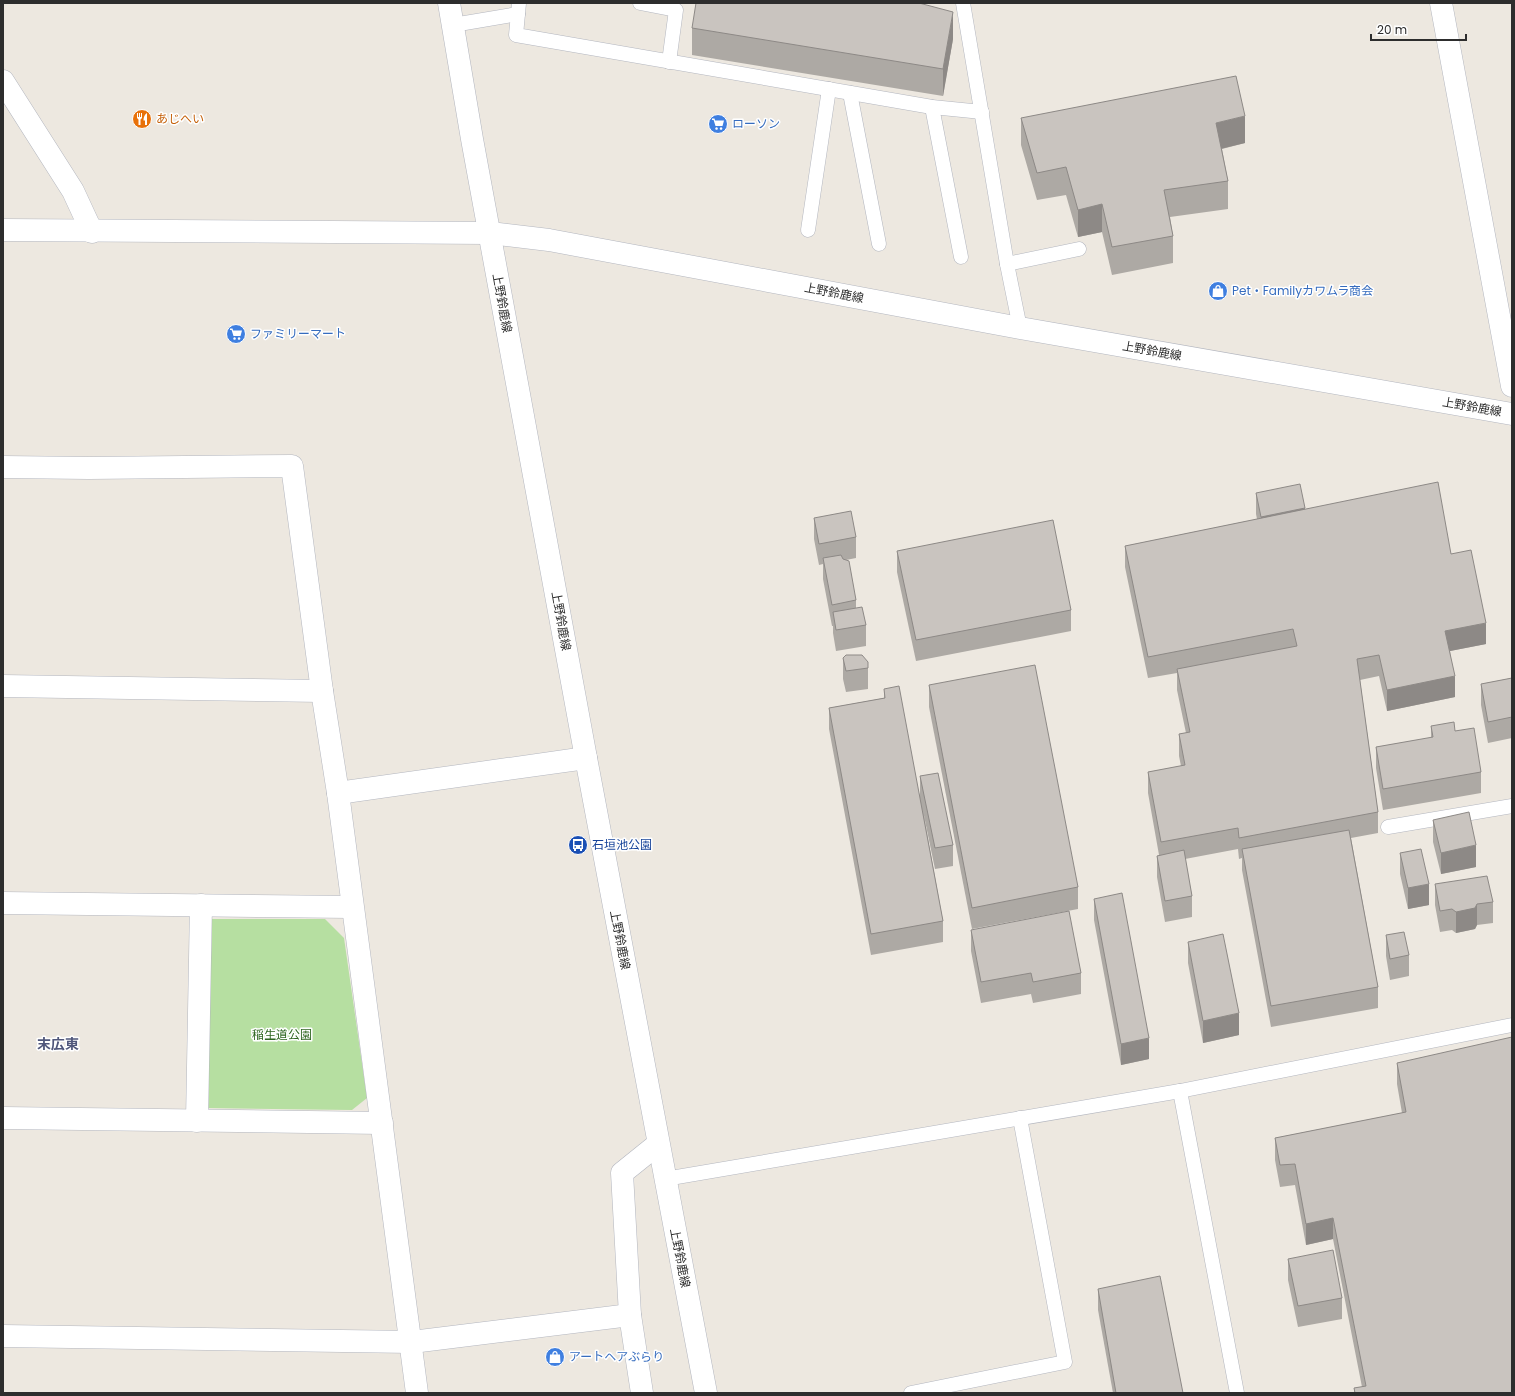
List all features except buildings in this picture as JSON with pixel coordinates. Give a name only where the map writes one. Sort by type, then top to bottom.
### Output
[{"type":"street","points":[[3,230],[92,232],[490,233],[449,3]]},
{"type":"street","points":[[1441,3],[1512,386]]},
{"type":"street","points":[[3,81],[73,191],[92,232]]},
{"type":"street","name":"上野鈴鹿線","points":[[706,1393],[586,758],[490,233],[549,240],[1020,328],[1512,414]]},
{"type":"street","points":[[3,466],[89,468],[292,466],[322,691],[338,793],[352,907],[412,1342],[417,1393]]},
{"type":"street","points":[[3,686],[322,691]]},
{"type":"street","points":[[338,793],[586,758]]},
{"type":"street","points":[[3,903],[352,907]]},
{"type":"street","points":[[197,1121],[201,905]]},
{"type":"street","points":[[3,1118],[382,1123]]},
{"type":"street","points":[[642,1393],[630,1315],[622,1173],[658,1144]]},
{"type":"street","points":[[3,1336],[412,1342],[630,1315]]},
{"type":"lane","points":[[640,3],[676,10],[668,62]]},
{"type":"lane","points":[[963,3],[1007,264],[1020,328]]},
{"type":"lane","points":[[453,25],[513,9],[516,35],[932,107],[982,112]]},
{"type":"lane","points":[[808,230],[829,89]]},
{"type":"lane","points":[[850,93],[879,244]]},
{"type":"lane","points":[[932,107],[960,257]]},
{"type":"lane","points":[[1007,264],[1079,249]]},
{"type":"lane","points":[[1388,827],[1512,806]]},
{"type":"lane","points":[[665,1179],[1180,1091],[1512,1025]]},
{"type":"lane","points":[[1180,1091],[1237,1393]]},
{"type":"lane","points":[[911,1393],[1065,1362],[1020,1118]]},
{"type":"green space","name":"稲生道公園","points":[[212,919],[325,919],[344,938],[367,1098],[352,1110],[207,1108]]},
{"type":"place","name":"あじへい","points":[[142,119]]},
{"type":"place","name":"ローソン","points":[[718,124]]},
{"type":"place","name":"Pet・Familyカワムラ商会","points":[[1218,291]]},
{"type":"place","name":"ファミリーマート","points":[[236,334]]},
{"type":"place","name":"石垣池公園","points":[[578,845]]},
{"type":"place","name":"アートヘアぶらり","points":[[555,1357]]},
{"type":"district","name":"末広東","points":[[58,1044]]}]
